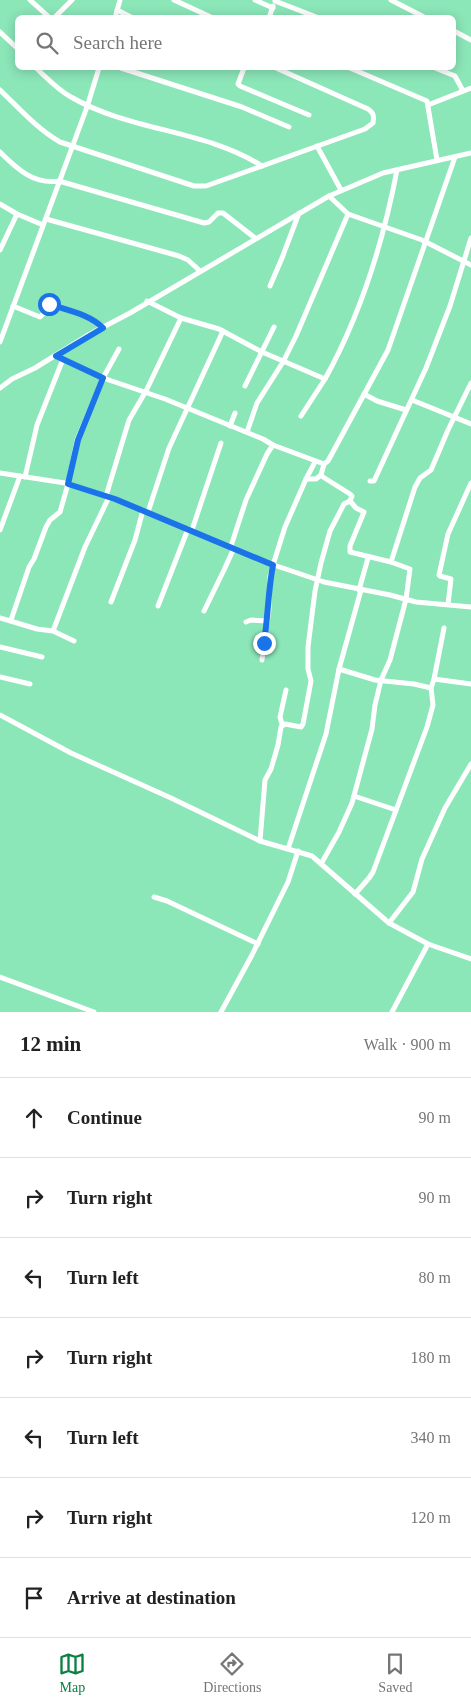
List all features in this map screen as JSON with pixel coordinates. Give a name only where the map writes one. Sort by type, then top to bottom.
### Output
[{"type":"street","points":[[30,0],[47,15]]},
{"type":"street","points":[[57,15],[72,0]]},
{"type":"street","points":[[116,15],[120,0]]},
{"type":"street","points":[[174,0],[207,15]]},
{"type":"street","points":[[254,0],[272,8]]},
{"type":"street","points":[[270,15],[275,0],[312,15]]},
{"type":"street","points":[[391,0],[420,15]]},
{"type":"street","points":[[117,10],[128,15]]},
{"type":"street","points":[[0,32],[15,46]]},
{"type":"street","points":[[456,32],[471,40]]},
{"type":"street","points":[[38,70],[70,97],[87,106],[247,156],[262,166]]},
{"type":"street","points":[[0,342],[73,146],[98,70]]},
{"type":"street","points":[[127,70],[242,107],[289,127]]},
{"type":"street","points":[[243,70],[238,80],[240,86],[309,115]]},
{"type":"street","points":[[0,90],[48,135],[73,146],[194,186],[206,186],[370,127],[373,123],[373,112],[368,109],[280,70]]},
{"type":"street","points":[[355,70],[427,100],[437,160]]},
{"type":"street","points":[[440,70],[455,76],[463,91]]},
{"type":"street","points":[[428,105],[471,88]]},
{"type":"street","points":[[317,146],[341,190]]},
{"type":"street","points":[[0,152],[25,175],[40,181],[59,182],[204,223],[209,222],[218,213],[223,213],[255,238]]},
{"type":"street","points":[[0,388],[12,379],[56,356],[328,196],[384,173],[471,153]]},
{"type":"street","points":[[306,479],[316,479],[321,475],[324,464],[328,461],[388,350],[455,157]]},
{"type":"street","points":[[301,416],[341,350],[359,308],[385,227],[397,170]]},
{"type":"street","points":[[328,196],[348,214],[426,242],[471,265]]},
{"type":"street","points":[[0,204],[17,214],[179,256],[188,260],[200,271]]},
{"type":"street","points":[[270,286],[299,213]]},
{"type":"street","points":[[0,250],[17,214]]},
{"type":"street","points":[[247,432],[257,404],[283,362],[319,285],[348,214]]},
{"type":"street","points":[[370,481],[374,482],[426,368],[450,306],[471,238]]},
{"type":"street","points":[[147,301],[181,318],[223,331],[283,362],[325,379]]},
{"type":"street","points":[[13,306],[40,317],[46,305],[49,304],[86,317],[103,328]]},
{"type":"street","points":[[53,631],[85,547],[107,497],[128,420],[146,391],[181,318]]},
{"type":"street","points":[[0,320],[6,323]]},
{"type":"street","points":[[245,386],[274,328]]},
{"type":"street","points":[[111,602],[169,448],[223,331]]},
{"type":"street","points":[[11,620],[29,567],[40,546],[46,527],[50,520],[60,512],[78,440],[103,378],[119,349]]},
{"type":"street","points":[[56,356],[103,378],[146,391],[247,432],[273,445],[324,464]]},
{"type":"street","points":[[0,530],[22,476],[36,425],[63,359]]},
{"type":"street","points":[[391,562],[415,486],[420,478],[431,470],[471,383]]},
{"type":"street","points":[[364,394],[377,402],[406,410]]},
{"type":"street","points":[[412,400],[471,424]]},
{"type":"street","points":[[230,426],[235,413]]},
{"type":"street","points":[[158,606],[190,529],[221,443]]},
{"type":"street","points":[[204,611],[224,570],[246,500],[273,445]]},
{"type":"street","points":[[262,660],[270,576],[285,527],[315,462]]},
{"type":"street","points":[[0,473],[68,484],[107,497],[190,529],[273,565],[317,580],[406,599],[471,607]]},
{"type":"street","points":[[321,475],[350,494],[352,496],[350,502]]},
{"type":"street","points":[[448,604],[451,578],[440,576],[442,558],[452,522],[471,483]]},
{"type":"street","points":[[321,864],[349,813],[372,729],[381,680],[388,665],[406,599],[410,569],[391,562],[368,558],[350,552],[349,550],[364,512],[350,502]]},
{"type":"street","points":[[282,724],[301,727],[303,724],[311,681],[308,669],[308,637],[317,580],[330,531],[344,504],[350,502]]},
{"type":"street","points":[[288,849],[326,734],[339,669],[368,558]]},
{"type":"street","points":[[0,618],[37,629],[53,631],[74,641]]},
{"type":"street","points":[[246,622],[251,620],[267,621]]},
{"type":"street","points":[[355,894],[372,872],[429,718],[434,699],[432,688],[444,628]]},
{"type":"street","points":[[0,647],[42,657]]},
{"type":"street","points":[[339,669],[381,680],[432,688]]},
{"type":"street","points":[[0,677],[30,684]]},
{"type":"street","points":[[434,679],[471,684]]},
{"type":"street","points":[[260,841],[265,780],[271,769],[282,724],[280,718],[286,690]]},
{"type":"street","points":[[0,715],[71,753],[260,841],[312,856],[389,923],[428,944],[471,959]]},
{"type":"street","points":[[389,923],[413,892],[422,859],[445,808],[471,764]]},
{"type":"street","points":[[354,796],[396,810]]},
{"type":"street","points":[[221,1012],[258,944],[288,882],[298,851]]},
{"type":"street","points":[[154,897],[167,901],[258,944]]},
{"type":"street","points":[[392,1012],[428,944]]},
{"type":"street","points":[[1,979],[94,1012]]},
{"type":"route","points":[[49,304],[86,317],[103,328],[56,356],[103,378],[78,440],[68,484],[115,499],[273,565],[270,576],[269,609],[264,643]]}]
